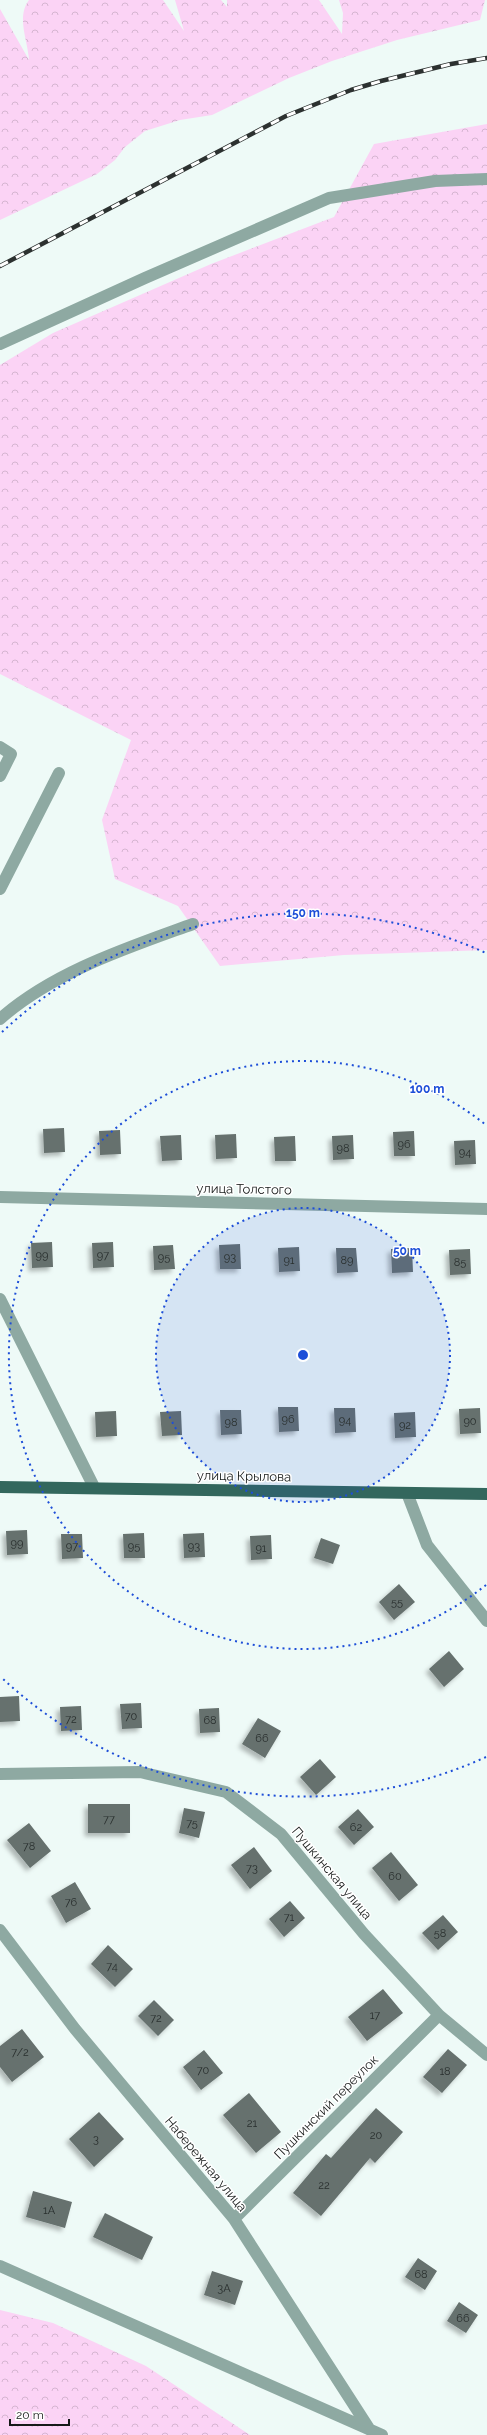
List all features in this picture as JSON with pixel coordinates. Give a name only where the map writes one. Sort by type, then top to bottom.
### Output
[{"type":"main road","name":"улица Крылова","points":[[0,1487],[94,1487],[487,1494]]},
{"type":"street","points":[[0,344],[145,278],[330,198],[435,182],[487,179]]},
{"type":"street","points":[[0,747],[11,754],[0,776]]},
{"type":"street","points":[[0,889],[59,772]]},
{"type":"street","points":[[0,1019],[18,1003],[81,968],[145,941],[193,924]]},
{"type":"street","name":"улица Толстого","points":[[0,1197],[487,1209]]},
{"type":"street","points":[[0,1299],[94,1487]]},
{"type":"street","points":[[407,1493],[427,1545],[487,1621]]},
{"type":"street","name":"Пушкинская улица","points":[[0,1774],[140,1772],[226,1792],[281,1834],[364,1934],[438,2015],[487,2055]]},
{"type":"street","name":"Набережная улица","points":[[0,1930],[75,2028],[234,2218],[376,2433]]},
{"type":"street","name":"Пушкинский переулок","points":[[234,2218],[438,2015]]},
{"type":"street","name":"Набережная улица","points":[[0,2266],[376,2433]]},
{"type":"green space","points":[[29,0],[163,0],[184,31],[175,0],[221,0],[227,7],[227,0],[319,0],[342,34],[343,13],[339,0],[485,0],[480,20],[397,40],[332,61],[289,78],[212,115],[180,120],[145,131],[125,147],[115,160],[97,174],[0,220],[0,9],[29,60],[23,14]]},
{"type":"green space","points":[[487,124],[487,950],[344,955],[220,966],[178,906],[115,879],[102,820],[131,740],[0,674],[0,365],[53,333],[211,264],[334,217],[374,144]]},
{"type":"green space","points":[[0,2310],[53,2323],[146,2366],[250,2435],[0,2435]]},
{"type":"building","points":[[64,1128],[65,1152],[44,1153],[43,1129]]},
{"type":"building","points":[[120,1130],[121,1154],[100,1155],[99,1131]]},
{"type":"building","points":[[414,1131],[415,1156],[394,1156],[393,1132]]},
{"type":"building","points":[[236,1134],[237,1158],[216,1159],[215,1135]]},
{"type":"building","points":[[181,1135],[182,1160],[162,1161],[160,1136]]},
{"type":"building","points":[[353,1135],[354,1159],[333,1160],[332,1136]]},
{"type":"building","points":[[295,1136],[296,1161],[275,1161],[274,1137]]},
{"type":"building","points":[[475,1140],[476,1164],[455,1165],[454,1141]]},
{"type":"building","points":[[52,1242],[53,1267],[32,1268],[31,1243]]},
{"type":"building","points":[[113,1242],[114,1267],[93,1268],[92,1243]]},
{"type":"building","points":[[240,1244],[241,1269],[220,1269],[219,1245]]},
{"type":"building","points":[[173,1245],[175,1269],[154,1270],[153,1246]]},
{"type":"building","points":[[299,1247],[300,1271],[279,1272],[278,1248]]},
{"type":"building","points":[[336,1248],[356,1248],[358,1272],[337,1273]]},
{"type":"building","points":[[412,1248],[413,1272],[392,1273],[391,1249]]},
{"type":"building","points":[[470,1249],[471,1274],[450,1275],[449,1250]]},
{"type":"building","points":[[278,1407],[298,1407],[299,1431],[279,1432]]},
{"type":"building","points":[[334,1408],[355,1408],[356,1432],[335,1433]]},
{"type":"building","points":[[480,1408],[481,1433],[460,1434],[459,1409]]},
{"type":"building","points":[[220,1410],[241,1410],[242,1434],[221,1435]]},
{"type":"building","points":[[116,1411],[117,1436],[96,1437],[95,1412]]},
{"type":"building","points":[[181,1411],[182,1435],[162,1436],[160,1412]]},
{"type":"building","points":[[415,1412],[416,1437],[395,1438],[394,1413]]},
{"type":"building","points":[[27,1530],[28,1554],[7,1555],[6,1531]]},
{"type":"building","points":[[144,1533],[145,1558],[124,1558],[123,1534]]},
{"type":"building","points":[[204,1533],[205,1557],[184,1558],[183,1534]]},
{"type":"building","points":[[61,1534],[82,1534],[83,1558],[62,1559]]},
{"type":"building","points":[[271,1535],[272,1559],[251,1560],[250,1536]]},
{"type":"building","points":[[321,1538],[340,1545],[333,1564],[314,1558]]},
{"type":"building","points":[[399,1584],[415,1602],[394,1620],[379,1602]]},
{"type":"building","points":[[449,1651],[464,1669],[444,1687],[429,1669]]},
{"type":"building","points":[[19,1696],[20,1721],[0,1722],[0,1697]]},
{"type":"building","points":[[141,1703],[142,1728],[122,1729],[120,1704]]},
{"type":"building","points":[[81,1706],[82,1730],[61,1731],[60,1707]]},
{"type":"building","points":[[219,1708],[220,1732],[200,1733],[199,1709]]},
{"type":"building","points":[[258,1718],[281,1731],[265,1758],[242,1744]]},
{"type":"building","points":[[320,1759],[336,1777],[316,1795],[300,1777]]},
{"type":"building","points":[[88,1804],[130,1804],[130,1833],[88,1833]]},
{"type":"building","points":[[184,1808],[205,1812],[199,1838],[179,1833]]},
{"type":"building","points":[[358,1809],[374,1827],[354,1845],[338,1827]]},
{"type":"building","points":[[29,1823],[51,1851],[30,1868],[7,1840]]},
{"type":"building","points":[[254,1847],[272,1871],[250,1889],[231,1865]]},
{"type":"building","points":[[391,1852],[418,1885],[399,1901],[372,1868]]},
{"type":"building","points":[[75,1882],[91,1909],[66,1923],[51,1896]]},
{"type":"building","points":[[290,1901],[305,1918],[284,1937],[269,1919]]},
{"type":"building","points":[[443,1915],[458,1932],[438,1950],[422,1933]]},
{"type":"building","points":[[108,1945],[133,1969],[115,1987],[91,1964]]},
{"type":"building","points":[[383,1989],[403,2013],[367,2041],[348,2017]]},
{"type":"building","points":[[154,2000],[174,2020],[158,2036],[138,2016]]},
{"type":"building","points":[[22,2029],[44,2057],[12,2082],[0,2067],[0,2046]]},
{"type":"building","points":[[448,2049],[467,2065],[442,2093],[423,2077]]},
{"type":"building","points":[[204,2050],[223,2073],[201,2090],[183,2067]]},
{"type":"building","points":[[249,2093],[281,2132],[256,2153],[223,2115]]},
{"type":"building","points":[[376,2108],[403,2132],[375,2163],[370,2158],[321,2216],[293,2193],[326,2154],[331,2158]]},
{"type":"building","points":[[99,2112],[124,2139],[94,2167],[69,2139]]},
{"type":"building","points":[[33,2191],[72,2202],[65,2228],[26,2217]]},
{"type":"building","points":[[105,2213],[153,2237],[142,2260],[93,2237]]},
{"type":"building","points":[[418,2258],[437,2271],[425,2290],[405,2277]]},
{"type":"building","points":[[212,2271],[243,2281],[235,2305],[204,2295]]},
{"type":"building","points":[[459,2302],[478,2315],[466,2333],[447,2321]]},
{"type":"railway","points":[[0,266],[286,116],[351,90],[381,81],[451,64],[487,58]]}]
